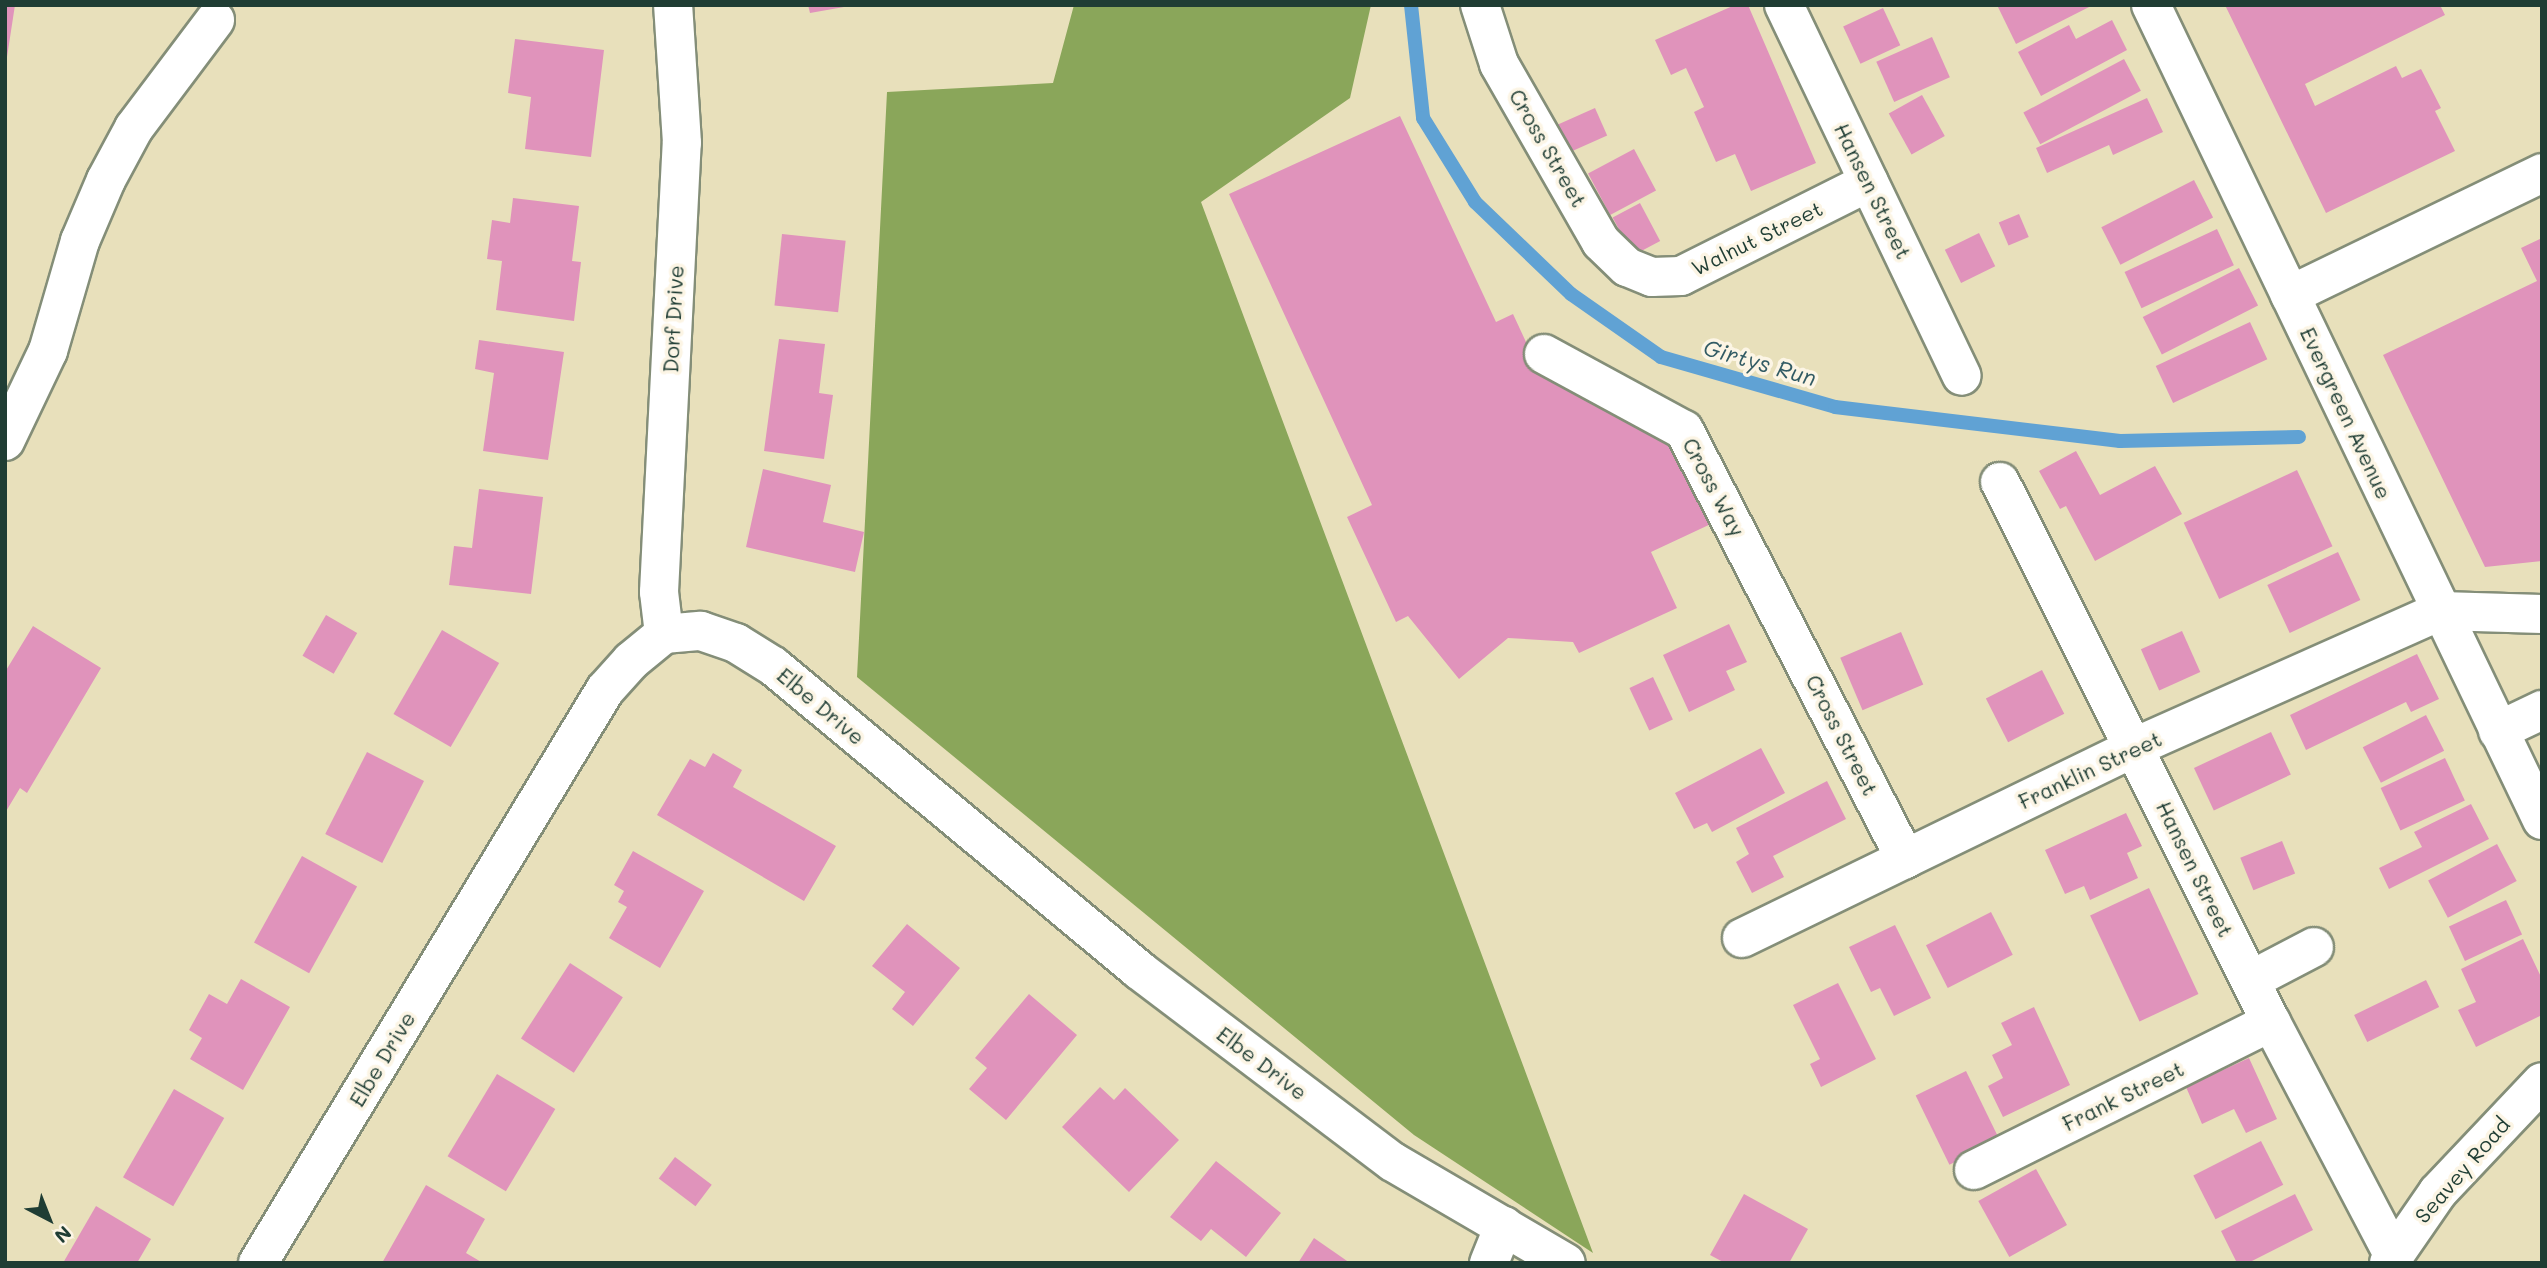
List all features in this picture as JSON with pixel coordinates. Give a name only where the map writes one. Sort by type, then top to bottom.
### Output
[{"type":"street","name":"Dorf Drive","points":[[663,634],[659,592],[682,143],[673,5]]},
{"type":"street","name":"Cross Street","points":[[1480,5],[1499,64],[1601,242],[1627,267],[1641,272]]},
{"type":"street","name":"Hansen Street","points":[[1784,5],[1962,376]]},
{"type":"street","name":"Evergreen Avenue","points":[[2151,5],[2542,820]]},
{"type":"street","points":[[5,441],[48,351],[80,241],[106,180],[134,128],[215,20]]},
{"type":"street","points":[[2291,295],[2542,173]]},
{"type":"street","name":"Walnut Street","points":[[1641,272],[1652,277],[1681,275],[1869,182]]},
{"type":"street","name":"Cross Way","points":[[1544,354],[1684,430],[1779,611]]},
{"type":"street","name":"Hansen Street","points":[[2000,482],[2391,1258]]},
{"type":"street","name":"Cross Street","points":[[1779,611],[1905,859]]},
{"type":"street","points":[[2441,611],[2542,614]]},
{"type":"street","name":"Franklin Street","points":[[1742,938],[2135,747],[2441,611]]},
{"type":"street","name":"Elbe Drive","points":[[258,1263],[606,690],[631,661],[663,634],[701,631],[736,643],[774,666],[1139,970],[1393,1162],[1566,1263]]},
{"type":"street","points":[[2498,731],[2542,710]]},
{"type":"street","points":[[2251,981],[2314,947]]},
{"type":"street","name":"Frank Street","points":[[1974,1170],[2271,1022]]},
{"type":"street","name":"Seavey Road","points":[[2391,1258],[2438,1192],[2542,1082]]},
{"type":"street","points":[[1489,1263],[1504,1226]]},
{"type":"green space","points":[[1074,5],[1371,5],[1350,98],[1201,202],[1593,1253],[1414,1135],[857,677],[887,92],[1053,83]]},
{"type":"building","points":[[5,5],[15,5],[7,57],[5,57]]},
{"type":"building","points":[[808,5],[844,5],[844,7],[810,13]]},
{"type":"building","points":[[1735,5],[1748,5],[1816,163],[1751,191],[1735,154],[1716,162],[1694,112],[1704,107],[1686,68],[1671,75],[1655,40]]},
{"type":"building","points":[[1997,5],[2093,5],[2016,44]]},
{"type":"building","points":[[2225,5],[2440,5],[2445,15],[2305,84],[2315,106],[2396,66],[2402,78],[2421,69],[2441,108],[2435,111],[2455,151],[2326,213]]},
{"type":"building","points":[[1883,8],[1900,45],[1860,64],[1843,27]]},
{"type":"building","points":[[2112,20],[2127,50],[2041,96],[2018,52],[2069,25],[2076,39]]},
{"type":"building","points":[[1932,37],[1950,77],[1894,102],[1876,62]]},
{"type":"building","points":[[515,39],[604,50],[591,157],[525,149],[531,97],[508,93]]},
{"type":"building","points":[[2124,59],[2141,91],[2040,144],[2023,113]]},
{"type":"building","points":[[1922,95],[1945,136],[1912,155],[1889,113]]},
{"type":"building","points":[[2147,98],[2163,132],[2113,155],[2109,145],[2047,173],[2036,148]]},
{"type":"building","points":[[1595,108],[1607,135],[1568,153],[1556,125]]},
{"type":"building","points":[[1400,116],[1496,322],[1513,314],[1540,372],[1667,421],[1713,523],[1651,552],[1677,608],[1579,653],[1573,642],[1508,638],[1459,679],[1408,616],[1396,622],[1347,517],[1372,505],[1229,194]]},
{"type":"building","points":[[1634,149],[1656,190],[1610,215],[1588,173]]},
{"type":"building","points":[[2194,180],[2213,217],[2120,265],[2101,227]]},
{"type":"building","points":[[513,198],[579,206],[572,261],[581,262],[574,321],[496,310],[502,261],[487,259],[492,220],[510,223]]},
{"type":"building","points":[[1640,203],[1660,241],[1633,256],[1613,218]]},
{"type":"building","points":[[2019,214],[2029,237],[2009,246],[1999,223]]},
{"type":"building","points":[[2217,229],[2234,265],[2141,308],[2125,272]]},
{"type":"building","points":[[1979,233],[1995,266],[1961,283],[1945,250]]},
{"type":"building","points":[[782,234],[846,241],[838,312],[774,306]]},
{"type":"building","points":[[2542,238],[2542,561],[2485,567],[2383,355],[2537,281],[2521,248]]},
{"type":"building","points":[[2239,268],[2258,305],[2162,354],[2143,317]]},
{"type":"building","points":[[2250,322],[2267,359],[2173,403],[2156,366]]},
{"type":"building","points":[[779,339],[825,344],[819,393],[833,395],[824,459],[764,451]]},
{"type":"building","points":[[479,340],[564,352],[548,460],[483,451],[494,373],[475,369]]},
{"type":"building","points":[[2076,451],[2100,495],[2155,466],[2182,514],[2095,561],[2066,506],[2060,509],[2039,471]]},
{"type":"building","points":[[763,469],[831,485],[823,522],[864,532],[855,572],[746,547]]},
{"type":"building","points":[[2297,470],[2332,546],[2219,599],[2184,523]]},
{"type":"building","points":[[479,489],[543,497],[531,594],[449,585],[454,546],[472,548]]},
{"type":"building","points":[[2338,552],[2360,600],[2290,633],[2267,585]]},
{"type":"building","points":[[326,615],[357,633],[334,674],[302,656]]},
{"type":"building","points":[[1729,624],[1747,662],[1726,671],[1735,690],[1689,712],[1663,655]]},
{"type":"building","points":[[33,626],[101,668],[27,793],[20,788],[5,813],[5,672]]},
{"type":"building","points":[[442,630],[499,663],[451,747],[394,714]]},
{"type":"building","points":[[2182,631],[2200,672],[2159,690],[2141,649]]},
{"type":"building","points":[[1901,632],[1923,684],[1863,710],[1840,658]]},
{"type":"building","points":[[2417,654],[2439,699],[2411,712],[2406,702],[2306,750],[2290,715]]},
{"type":"building","points":[[2042,670],[2064,714],[2008,742],[1986,699]]},
{"type":"building","points":[[1653,677],[1673,720],[1649,731],[1629,688]]},
{"type":"building","points":[[2426,715],[2444,751],[2381,783],[2363,747]]},
{"type":"building","points":[[2271,732],[2291,775],[2214,811],[2194,768]]},
{"type":"building","points":[[1761,748],[1785,793],[1712,832],[1707,823],[1694,829],[1675,793]]},
{"type":"building","points":[[367,752],[424,781],[382,863],[325,834]]},
{"type":"building","points":[[713,753],[742,770],[733,787],[836,846],[804,901],[657,815],[690,759],[705,767]]},
{"type":"building","points":[[2445,758],[2465,801],[2401,831],[2381,788]]},
{"type":"building","points":[[1827,781],[1846,819],[1773,856],[1784,877],[1752,893],[1736,862],[1749,854],[1736,828]]},
{"type":"building","points":[[2471,804],[2489,839],[2389,889],[2379,868],[2422,847],[2414,832]]},
{"type":"building","points":[[2126,813],[2142,846],[2127,853],[2138,878],[2090,900],[2084,886],[2065,894],[2045,850]]},
{"type":"building","points":[[2282,841],[2295,873],[2253,890],[2240,858]]},
{"type":"building","points":[[2497,844],[2517,881],[2448,918],[2428,881]]},
{"type":"building","points":[[633,851],[704,891],[660,968],[609,938],[627,907],[618,902],[624,891],[614,885]]},
{"type":"building","points":[[302,856],[357,887],[309,973],[254,943]]},
{"type":"building","points":[[2149,888],[2198,994],[2140,1022],[2090,915]]},
{"type":"building","points":[[2506,900],[2522,934],[2465,961],[2449,927]]},
{"type":"building","points":[[1991,912],[2013,955],[1948,988],[1926,945]]},
{"type":"building","points":[[907,924],[960,968],[913,1026],[892,1009],[905,992],[872,966]]},
{"type":"building","points":[[1895,925],[1931,998],[1894,1016],[1880,988],[1871,992],[1849,947]]},
{"type":"building","points":[[2523,939],[2542,979],[2542,1015],[2476,1047],[2458,1010],[2476,1002],[2461,969]]},
{"type":"building","points":[[570,963],[623,997],[574,1073],[521,1038]]},
{"type":"building","points":[[241,979],[290,1007],[243,1090],[190,1059],[202,1038],[189,1030],[209,994],[227,1004]]},
{"type":"building","points":[[2426,980],[2439,1007],[2367,1042],[2354,1015]]},
{"type":"building","points":[[1838,983],[1876,1059],[1821,1087],[1810,1064],[1820,1059],[1793,1005]]},
{"type":"building","points":[[1029,994],[1077,1035],[1006,1120],[969,1089],[987,1068],[975,1058]]},
{"type":"building","points":[[2034,1007],[2070,1085],[2003,1117],[1988,1086],[2003,1078],[1992,1055],[2012,1045],[2001,1023]]},
{"type":"building","points":[[2249,1058],[2277,1119],[2246,1133],[2234,1109],[2202,1124],[2186,1087]]},
{"type":"building","points":[[1966,1071],[2000,1140],[1949,1165],[1916,1096]]},
{"type":"building","points":[[497,1074],[555,1109],[506,1191],[448,1156]]},
{"type":"building","points":[[1100,1087],[1114,1100],[1125,1088],[1179,1140],[1129,1192],[1062,1127]]},
{"type":"building","points":[[174,1089],[224,1118],[173,1206],[123,1177]]},
{"type":"building","points":[[2261,1141],[2283,1185],[2216,1219],[2193,1176]]},
{"type":"building","points":[[675,1157],[712,1185],[695,1206],[659,1179]]},
{"type":"building","points":[[1216,1161],[1281,1213],[1246,1257],[1211,1229],[1201,1241],[1170,1217]]},
{"type":"building","points":[[2036,1169],[2067,1225],[2009,1257],[1978,1201]]},
{"type":"building","points":[[426,1185],[485,1219],[466,1253],[483,1263],[382,1263]]},
{"type":"building","points":[[1744,1194],[1808,1229],[1789,1263],[1725,1263],[1710,1255]]},
{"type":"building","points":[[2295,1194],[2313,1230],[2248,1263],[2237,1263],[2221,1231]]},
{"type":"building","points":[[96,1206],[151,1239],[137,1263],[63,1263]]},
{"type":"building","points":[[1314,1238],[1350,1263],[1298,1263]]},
{"type":"waterway","name":"Girtys Run","points":[[1411,5],[1423,118],[1475,202],[1571,294],[1661,357],[1835,407],[2120,441],[2299,437]]}]
